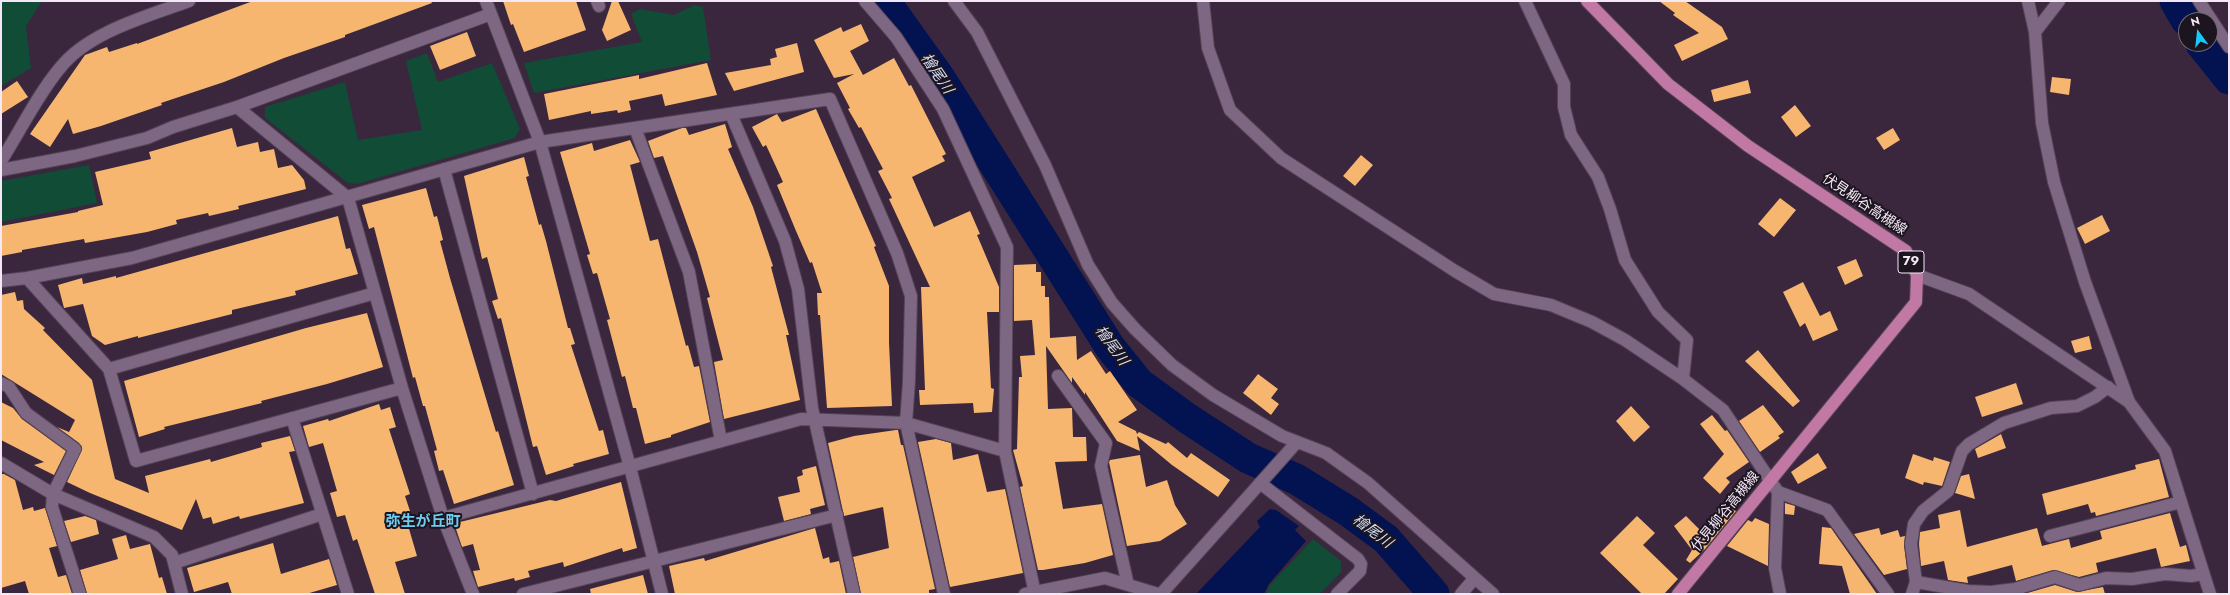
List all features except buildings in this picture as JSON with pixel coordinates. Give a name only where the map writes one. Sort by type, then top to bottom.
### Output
[{"type":"main road","name":"伏見柳谷高槻線","points":[[1587,1],[1668,84],[1748,146],[1906,250],[1917,275],[1916,302],[1678,594]]},
{"type":"street","points":[[1,161],[60,67],[75,53],[92,41],[118,28],[189,1]]},
{"type":"street","points":[[486,1],[540,142],[630,467],[662,594]]},
{"type":"street","points":[[865,1],[896,37],[943,109],[1007,247],[1005,451],[1032,593],[1105,578],[1159,594],[1292,446]]},
{"type":"street","points":[[954,1],[977,32],[1045,165],[1088,265],[1112,303],[1172,365],[1213,395],[1292,446],[1326,453],[1368,483],[1474,579],[1493,594]]},
{"type":"street","points":[[1203,1],[1208,48],[1230,110],[1281,158],[1455,271],[1494,294],[1551,305],[1592,322],[1624,340],[1683,379],[1723,410],[1778,492],[1775,568],[1780,594]]},
{"type":"street","points":[[1525,1],[1528,4],[1564,84],[1564,107],[1571,135],[1598,177],[1610,209],[1625,260],[1658,312],[1687,340],[1683,379]]},
{"type":"street","points":[[2028,1],[2036,32],[2042,123],[2054,182],[2085,282],[2129,402],[2165,451],[2210,594]]},
{"type":"street","points":[[2036,32],[2059,1]]},
{"type":"street","points":[[2199,1],[2229,48]]},
{"type":"street","points":[[1,170],[75,156],[147,138],[174,127],[237,107],[491,14]]},
{"type":"street","points":[[1,282],[132,258],[348,198],[540,142],[830,99],[897,253],[911,296],[909,381],[906,423],[944,594]]},
{"type":"street","points":[[237,107],[348,198],[402,388],[443,518],[472,594]]},
{"type":"street","points":[[731,114],[785,242],[798,289],[812,408],[854,594]]},
{"type":"street","points":[[636,128],[689,272],[721,441]]},
{"type":"street","points":[[444,170],[533,494]]},
{"type":"street","points":[[1917,275],[1969,294],[2129,402]]},
{"type":"street","points":[[27,278],[109,369],[136,461],[402,388]]},
{"type":"street","points":[[109,369],[375,293]]},
{"type":"street","points":[[1058,376],[1106,443],[1101,466],[1128,585]]},
{"type":"street","points":[[1,383],[9,387],[26,413],[75,448],[53,494],[52,507],[80,594]]},
{"type":"street","points":[[1912,594],[1916,582],[1911,544],[1914,524],[1923,511],[1948,491],[1962,451],[1969,444],[2004,423],[2051,408],[2077,406],[2095,397],[2108,387]]},
{"type":"street","points":[[292,418],[348,594]]},
{"type":"street","points":[[443,518],[800,419],[815,418],[906,423],[1005,451]]},
{"type":"street","points":[[1,463],[53,494],[154,536],[172,555],[182,594]]},
{"type":"street","points":[[1261,482],[1358,559],[1361,564],[1360,571],[1337,594]]},
{"type":"street","points":[[1778,492],[1827,510],[1888,594]]},
{"type":"street","points":[[2050,536],[2181,502]]},
{"type":"street","points":[[174,563],[322,514]]},
{"type":"street","points":[[523,594],[837,516]]},
{"type":"street","points":[[1916,582],[1968,591],[1991,592],[2015,589],[2055,577],[2079,584],[2106,578],[2132,580],[2165,574],[2191,576],[2203,574]]},
{"type":"street","points":[[1462,594],[1474,579]]},
{"type":"green space","points":[[1,1],[42,1],[26,26],[31,68],[1,86]]},
{"type":"green space","points":[[694,5],[703,7],[711,60],[534,93],[524,63],[642,42],[631,14],[640,9],[674,15]]},
{"type":"green space","points":[[427,53],[438,82],[492,63],[520,129],[515,138],[357,184],[348,183],[265,118],[265,107],[345,82],[358,140],[422,130],[406,61]]},
{"type":"green space","points":[[89,165],[97,203],[1,222],[1,181]]},
{"type":"green space","points":[[1313,539],[1341,561],[1341,572],[1320,594],[1266,594],[1270,585]]},
{"type":"shaded area","points":[[1270,509],[1276,510],[1299,526],[1295,530],[1306,541],[1269,584],[1264,594],[1196,594],[1260,527],[1257,521]]},
{"type":"waterway","name":"檜尾川","points":[[885,1],[940,78],[1110,347],[1139,383],[1187,418],[1248,458],[1296,479],[1348,511],[1386,539],[1434,594]]},
{"type":"waterway","points":[[2175,1],[2181,12]]},
{"type":"waterway","points":[[2207,52],[2229,79]]},
{"type":"district","name":"弥生が丘町","points":[[423,522]]}]
